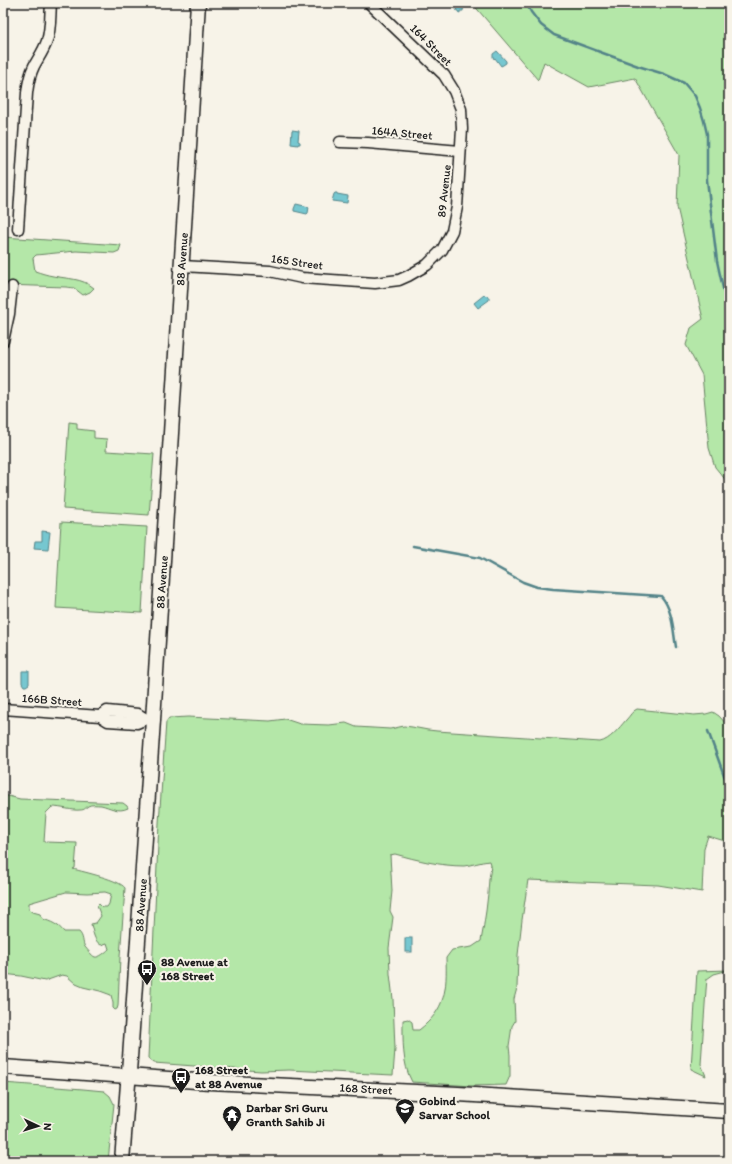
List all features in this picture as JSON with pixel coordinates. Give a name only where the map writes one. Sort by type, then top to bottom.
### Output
[{"type":"main road","name":"88 Avenue","points":[[122,1161],[129,1077],[145,720],[182,266],[198,3]]},
{"type":"main road","name":"168 Street","points":[[3,1067],[129,1077],[458,1094],[729,1111]]},
{"type":"street","points":[[18,229],[27,93],[31,73],[45,47],[49,36],[51,3]]},
{"type":"street","name":"164 Street","points":[[369,3],[444,75],[454,91]]},
{"type":"street","name":"89 Avenue","points":[[408,276],[427,265],[442,250],[452,231],[456,207],[462,119],[461,109],[454,91]]},
{"type":"street","name":"164A Street","points":[[340,142],[368,142],[460,151]]},
{"type":"street","name":"165 Street","points":[[182,266],[270,271],[302,278],[375,283],[389,282],[408,276]]},
{"type":"street","points":[[3,341],[12,287]]},
{"type":"street","name":"166B Street","points":[[3,709],[100,716],[108,721],[145,720]]},
{"type":"green space","points":[[472,3],[729,3],[729,487],[715,467],[709,448],[702,375],[686,345],[691,328],[703,319],[677,207],[679,155],[635,78],[589,87],[544,62],[538,80]]},
{"type":"green space","points":[[3,237],[121,245],[119,251],[114,253],[76,251],[36,255],[33,258],[35,271],[51,276],[75,279],[85,282],[94,288],[90,292],[83,295],[74,288],[66,287],[3,285]]},
{"type":"green space","points":[[69,422],[77,423],[77,429],[94,431],[94,438],[107,439],[106,451],[154,454],[149,515],[63,509]]},
{"type":"green space","points":[[61,522],[147,527],[142,613],[56,608]]},
{"type":"green space","points":[[637,709],[694,715],[713,712],[729,727],[729,843],[708,836],[704,848],[702,892],[658,885],[528,880],[518,955],[517,988],[514,999],[515,1021],[512,1026],[509,1046],[510,1076],[506,1085],[472,1086],[412,1082],[406,1068],[404,1052],[403,1020],[408,1019],[412,1022],[413,1030],[419,1030],[435,1014],[440,1006],[445,989],[446,958],[452,950],[472,947],[481,941],[488,895],[490,870],[489,861],[464,866],[455,866],[395,854],[390,855],[392,891],[390,911],[393,917],[389,948],[395,1049],[393,1075],[289,1070],[261,1071],[154,1063],[148,1058],[159,823],[166,722],[169,718],[188,717],[270,721],[285,719],[300,724],[329,725],[346,723],[356,727],[390,729],[404,726],[437,731],[600,742],[611,736],[632,712]]},
{"type":"green space","points":[[3,796],[20,799],[123,803],[128,808],[117,810],[101,805],[92,805],[83,810],[77,810],[52,807],[46,813],[44,842],[77,843],[75,868],[73,869],[109,879],[125,888],[117,1009],[115,1010],[113,1008],[111,995],[76,984],[67,976],[62,975],[45,981],[3,974]],"holes":[[[66,892],[105,892],[111,894],[107,907],[102,907],[99,904],[97,906],[101,916],[96,923],[91,924],[97,941],[101,945],[107,943],[109,949],[98,957],[92,955],[85,947],[82,936],[79,932],[64,932],[57,925],[43,919],[40,914],[29,909],[29,903]]]},
{"type":"green space","points":[[729,970],[714,974],[707,979],[701,1064],[706,1076],[691,1069],[697,971]]},
{"type":"green space","points":[[3,1083],[104,1091],[110,1096],[114,1104],[108,1161],[3,1161]]},
{"type":"water","points":[[453,3],[464,3],[463,11],[460,11],[460,13],[458,12],[456,10],[457,7]]},
{"type":"water","points":[[497,51],[506,61],[506,63],[501,66],[493,57],[493,54]]},
{"type":"water","points":[[292,130],[299,131],[298,141],[300,144],[298,145],[291,144]]},
{"type":"water","points":[[335,193],[348,196],[347,203],[332,201]]},
{"type":"water","points":[[296,204],[309,207],[308,213],[294,211]]},
{"type":"water","points":[[484,295],[487,295],[489,300],[478,308],[474,303]]},
{"type":"water","points":[[42,531],[50,532],[48,549],[34,548],[35,541],[42,541]]},
{"type":"water","points":[[22,671],[29,671],[29,684],[26,686],[22,683]]},
{"type":"water","points":[[405,938],[412,938],[412,952],[405,952]]},
{"type":"waterway","points":[[526,3],[541,25],[554,35],[664,74],[684,83],[695,96],[707,134],[707,180],[717,261],[729,316]]},
{"type":"waterway","points":[[413,546],[480,558],[523,582],[537,587],[661,596],[668,607],[676,647]]},
{"type":"waterway","points":[[708,731],[729,789]]},
{"type":"waterway","points":[[3,1153],[7,1161]]},
{"type":"place","name":"88 Avenue at 168 Street","points":[[147,986]]},
{"type":"place","name":"168 Street at 88 Avenue","points":[[181,1094]]},
{"type":"place","name":"Gobind Sarvar School","points":[[405,1125]]},
{"type":"place","name":"Darbar Sri Guru Granth Sahib Ji","points":[[232,1132]]}]
